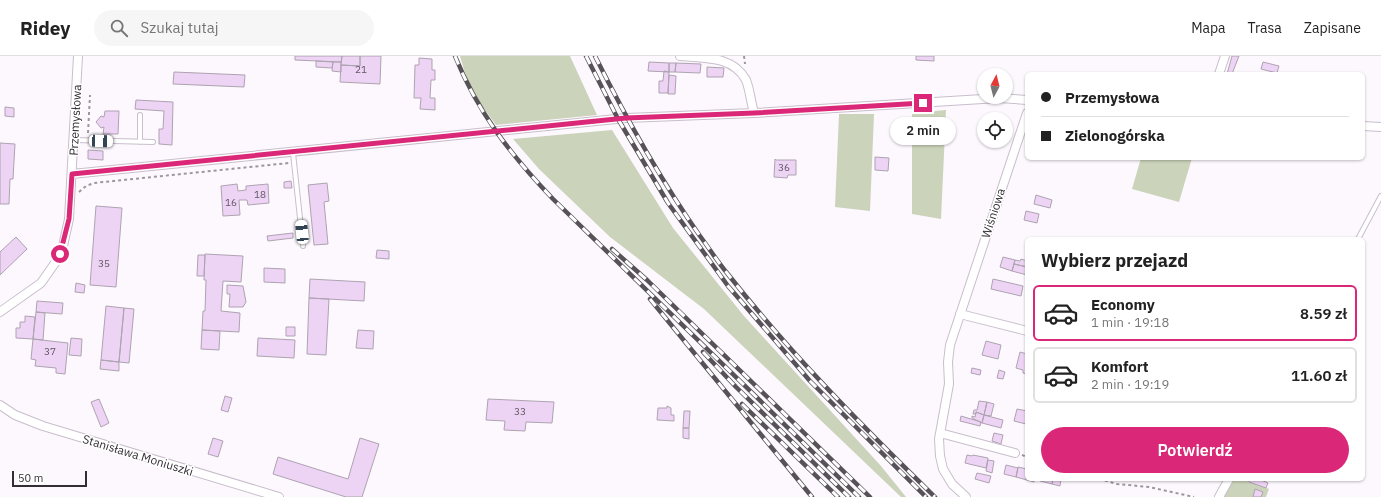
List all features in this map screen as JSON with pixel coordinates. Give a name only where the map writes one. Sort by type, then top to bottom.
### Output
[{"type":"street","name":"Przemysłowa","points":[[0,312],[41,283],[49,273],[60,254],[68,228],[78,56]]},
{"type":"street","points":[[680,56],[722,60],[738,68],[746,81],[754,113]]},
{"type":"street","points":[[1220,72],[1225,56]]},
{"type":"street","points":[[72,174],[293,153],[626,118],[754,113],[999,98],[1025,100]]},
{"type":"street","name":"Wiśniowa","points":[[966,497],[952,484],[943,469],[940,456],[940,433],[949,384],[948,362],[950,345],[1025,118]]},
{"type":"street","points":[[1365,126],[1381,127]]},
{"type":"street","points":[[960,314],[1025,330]]},
{"type":"street","name":"Stanisława Moniuszki","points":[[0,405],[15,414],[43,426],[279,497]]},
{"type":"street","points":[[940,433],[1015,453]]},
{"type":"street","points":[[1219,497],[1228,481]]},
{"type":"lane","points":[[140,115],[140,142]]},
{"type":"lane","points":[[74,140],[153,142]]},
{"type":"lane","points":[[293,153],[303,246]]},
{"type":"lane","points":[[1359,237],[1381,196]]},
{"type":"path","points":[[88,140],[90,95]]},
{"type":"path","points":[[70,199],[86,186],[94,183],[294,163]]},
{"type":"path","points":[[1106,481],[1117,484],[1149,487],[1194,497]]},
{"type":"green space","points":[[460,56],[570,56],[597,115],[496,125],[470,90]]},
{"type":"green space","points":[[946,110],[941,219],[912,214],[912,114],[933,114],[935,111]]},
{"type":"green space","points":[[839,114],[874,114],[870,211],[835,207]]},
{"type":"green space","points":[[612,130],[673,228],[744,316],[881,466],[906,497],[901,497],[704,309],[610,237],[539,169],[513,139]]},
{"type":"green space","points":[[1140,160],[1191,160],[1179,202],[1132,189]]},
{"type":"green space","points":[[1232,481],[1248,481],[1269,489],[1266,497],[1223,497]]},
{"type":"building","points":[[295,56],[342,56],[341,62],[295,60]]},
{"type":"building","points":[[342,56],[360,56],[360,66],[341,65]]},
{"type":"building","points":[[360,56],[381,56],[380,84],[340,82],[341,65],[360,66]]},
{"type":"building","points":[[916,56],[934,56],[934,61],[916,60]]},
{"type":"building","points":[[1232,56],[1239,56],[1233,72],[1228,72]]},
{"type":"building","points":[[419,58],[432,59],[432,70],[435,70],[435,80],[431,80],[430,98],[435,98],[435,110],[420,109],[421,98],[414,98],[415,65],[419,65]]},
{"type":"building","points":[[316,61],[333,62],[332,68],[316,67]]},
{"type":"building","points":[[333,62],[341,62],[341,72],[332,71]]},
{"type":"building","points":[[649,62],[669,63],[669,72],[648,71]]},
{"type":"building","points":[[1263,62],[1279,66],[1277,72],[1261,69]]},
{"type":"building","points":[[669,63],[676,63],[675,72],[669,72]]},
{"type":"building","points":[[676,63],[701,64],[700,73],[675,72]]},
{"type":"building","points":[[707,67],[724,68],[723,77],[707,77]]},
{"type":"building","points":[[664,71],[669,72],[668,93],[659,93],[659,81],[663,81]]},
{"type":"building","points":[[174,72],[245,75],[244,87],[173,84]]},
{"type":"building","points":[[669,75],[676,76],[675,94],[668,94]]},
{"type":"building","points":[[136,100],[173,102],[172,145],[159,144],[159,129],[163,129],[164,111],[135,109]]},
{"type":"building","points":[[5,107],[14,108],[14,117],[5,116]]},
{"type":"building","points":[[105,111],[119,111],[118,134],[103,134],[104,127],[101,128],[96,122],[101,116],[104,117]]},
{"type":"building","points":[[0,143],[15,144],[13,179],[10,179],[9,204],[0,204]]},
{"type":"building","points":[[88,150],[103,151],[103,160],[88,159]]},
{"type":"building","points":[[875,157],[889,158],[888,171],[875,170]]},
{"type":"building","points":[[775,159],[796,160],[796,175],[788,175],[787,178],[774,177]]},
{"type":"building","points":[[291,181],[292,188],[284,188],[284,182]]},
{"type":"building","points":[[327,183],[329,201],[324,202],[328,244],[314,245],[308,185]]},
{"type":"building","points":[[237,184],[238,191],[246,190],[246,186],[268,184],[269,203],[248,205],[247,200],[239,200],[240,215],[223,216],[221,186]]},
{"type":"building","points":[[1036,195],[1052,200],[1050,208],[1034,204]]},
{"type":"building","points":[[96,206],[122,208],[116,287],[90,285]]},
{"type":"building","points":[[1026,211],[1039,214],[1037,223],[1024,220]]},
{"type":"building","points":[[293,233],[293,238],[268,241],[267,236]]},
{"type":"building","points":[[16,237],[27,249],[0,275],[0,252]]},
{"type":"building","points":[[377,250],[389,251],[389,259],[376,258]]},
{"type":"building","points":[[205,254],[243,256],[241,282],[223,281],[221,311],[240,313],[239,332],[202,330],[203,311],[205,311]]},
{"type":"building","points":[[198,255],[205,255],[204,276],[197,276]]},
{"type":"building","points":[[1003,257],[1015,260],[1012,271],[1000,267]]},
{"type":"building","points":[[1021,259],[1025,260],[1025,267],[1014,264],[1015,260],[1020,261]]},
{"type":"building","points":[[1014,264],[1025,267],[1025,274],[1012,271]]},
{"type":"building","points":[[264,268],[285,269],[285,283],[264,282]]},
{"type":"building","points":[[310,279],[365,282],[364,301],[309,298]]},
{"type":"building","points":[[993,279],[1023,286],[1021,296],[991,289]]},
{"type":"building","points":[[76,283],[85,285],[84,293],[75,292]]},
{"type":"building","points":[[227,285],[243,286],[246,302],[243,307],[229,307],[230,294],[227,294]]},
{"type":"building","points":[[309,298],[329,299],[326,355],[307,354]]},
{"type":"building","points":[[37,301],[63,303],[62,314],[36,312]]},
{"type":"building","points":[[106,306],[124,308],[119,362],[101,360]]},
{"type":"building","points":[[124,308],[134,309],[129,363],[119,362]]},
{"type":"building","points":[[36,312],[45,313],[43,340],[33,339]]},
{"type":"building","points":[[25,316],[35,317],[33,339],[16,338],[16,328],[20,328],[20,322],[25,322]]},
{"type":"building","points":[[286,327],[295,327],[295,336],[286,336]]},
{"type":"building","points":[[202,330],[220,331],[219,350],[201,349]]},
{"type":"building","points":[[358,330],[374,331],[373,349],[356,348]]},
{"type":"building","points":[[71,338],[82,339],[81,356],[69,355]]},
{"type":"building","points":[[258,338],[295,340],[294,358],[257,356]]},
{"type":"building","points":[[33,339],[68,343],[65,374],[56,373],[56,368],[35,366],[36,360],[31,359]]},
{"type":"building","points":[[986,341],[1001,345],[998,359],[982,355]]},
{"type":"building","points":[[1020,352],[1025,353],[1025,374],[1023,373],[1023,370],[1016,368]]},
{"type":"building","points":[[101,360],[119,362],[119,371],[100,369]]},
{"type":"building","points":[[972,368],[981,370],[980,375],[971,373]]},
{"type":"building","points":[[999,370],[1005,372],[1003,379],[997,378]]},
{"type":"building","points":[[225,396],[232,398],[228,412],[221,410]]},
{"type":"building","points":[[99,399],[109,423],[101,427],[91,402]]},
{"type":"building","points":[[488,399],[554,402],[552,423],[526,422],[525,431],[504,430],[505,421],[486,420]]},
{"type":"building","points":[[979,401],[987,402],[984,415],[976,412],[976,414],[973,414],[974,410],[977,410]]},
{"type":"building","points":[[987,402],[994,404],[991,416],[984,415]]},
{"type":"building","points":[[667,406],[671,408],[671,415],[674,415],[674,421],[657,420],[658,408],[667,408]]},
{"type":"building","points":[[1017,409],[1025,411],[1025,424],[1014,421]]},
{"type":"building","points":[[684,411],[690,411],[689,428],[683,428]]},
{"type":"building","points":[[976,412],[984,415],[982,423],[972,418],[972,416],[975,417]]},
{"type":"building","points":[[984,415],[1003,420],[1001,428],[982,423]]},
{"type":"building","points":[[961,416],[981,422],[980,426],[960,421]]},
{"type":"building","points":[[683,428],[689,428],[689,439],[683,438]]},
{"type":"building","points":[[994,433],[1003,435],[1001,444],[992,441]]},
{"type":"building","points":[[213,438],[223,441],[218,457],[208,454]]},
{"type":"building","points":[[360,438],[379,444],[362,497],[346,497],[273,474],[278,457],[348,479]]},
{"type":"building","points":[[967,455],[988,458],[986,468],[965,463]]},
{"type":"building","points":[[988,460],[994,461],[992,473],[986,471]]},
{"type":"building","points":[[1006,465],[1018,468],[1016,477],[1004,474]]},
{"type":"building","points":[[1018,467],[1025,469],[1025,480],[1016,477]]},
{"type":"building","points":[[977,473],[991,476],[989,483],[975,479]]},
{"type":"building","points":[[1040,481],[1053,481],[1052,484]]},
{"type":"building","points":[[1053,481],[1061,481],[1060,486],[1052,484]]},
{"type":"building","points":[[1264,481],[1268,483],[1266,488],[1249,482]]},
{"type":"building","points":[[1255,489],[1263,492],[1261,497],[1253,497]]},
{"type":"railway","points":[[455,56],[464,77],[485,115],[523,166],[538,183],[859,497]]},
{"type":"railway","points":[[586,56],[618,119],[668,203],[728,286],[810,381],[926,497]]},
{"type":"railway","points":[[595,56],[631,125],[657,170],[685,214],[723,268],[751,303],[801,360],[854,416],[935,497]]},
{"type":"railway","points":[[612,249],[647,280],[870,497]]},
{"type":"railway","points":[[650,299],[812,497]]},
{"type":"railway","points":[[703,352],[736,387],[849,497]]},
{"type":"railway","points":[[742,404],[838,497]]},
{"type":"route","points":[[60,254],[66,238],[69,219],[72,174],[626,118],[754,113],[923,103]]}]
